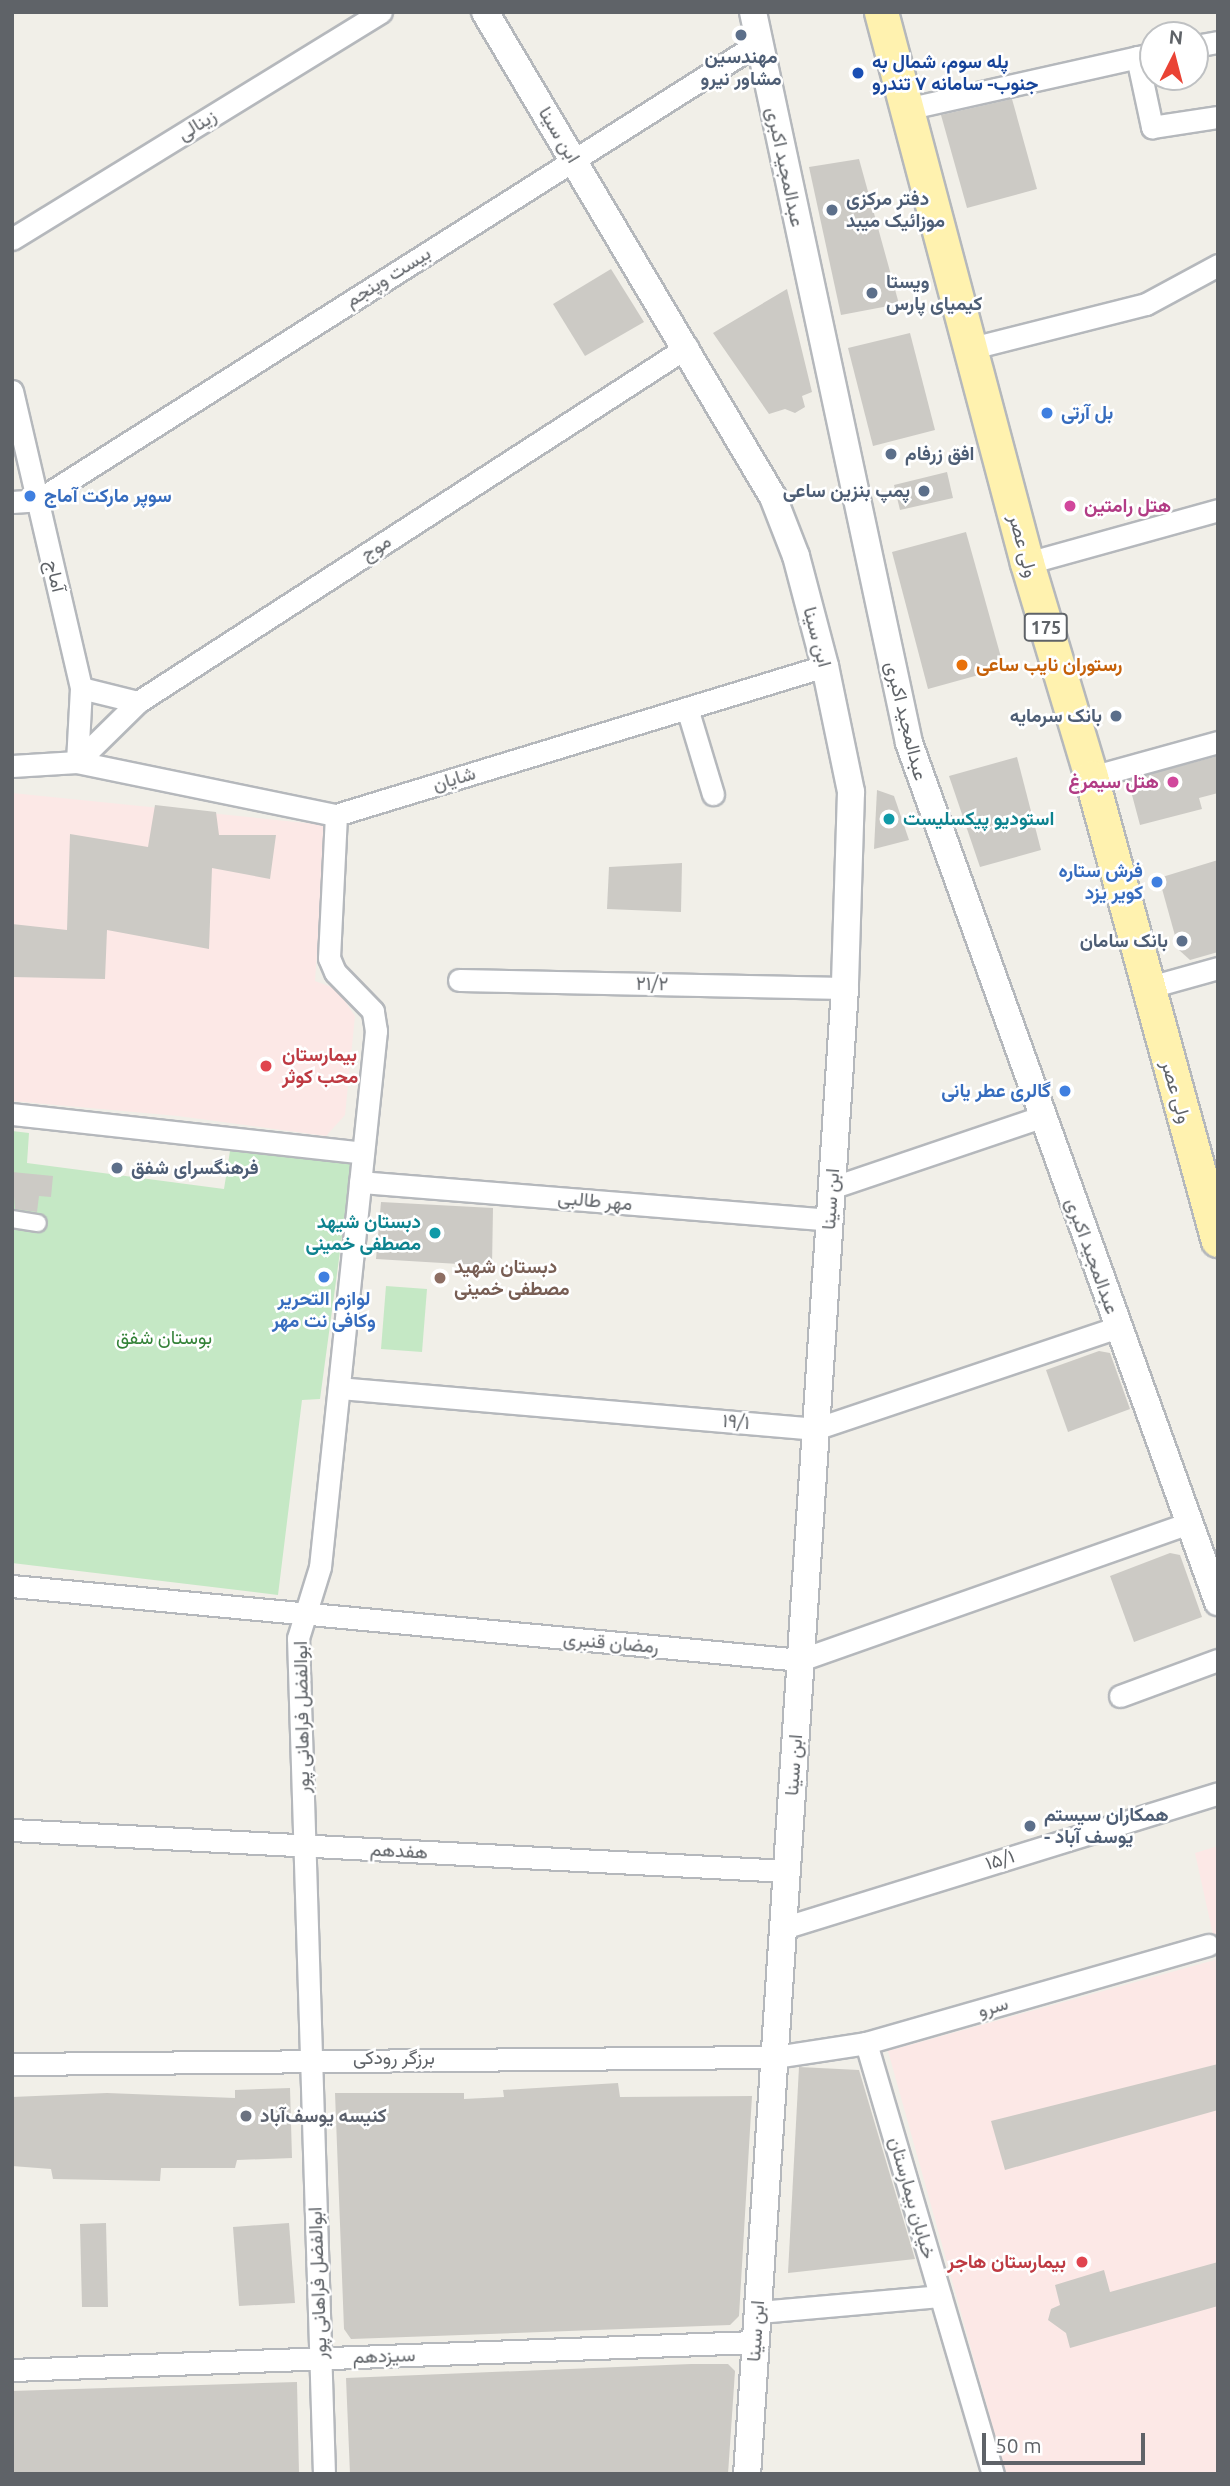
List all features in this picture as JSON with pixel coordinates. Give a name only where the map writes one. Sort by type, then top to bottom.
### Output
[{"type":"main road","name":"ولی عصر","points":[[881,12],[1027,563],[1091,777],[1146,988],[1217,1235]]},
{"type":"street","name":"زینالی","points":[[12,239],[381,12]]},
{"type":"street","name":"ابن سینا","points":[[485,12],[687,347],[773,497],[796,556],[825,666],[851,792],[845,988],[747,2474]]},
{"type":"street","name":"عبدالمجید اکبری","points":[[753,12],[909,743],[1041,1117],[1218,1602]]},
{"type":"street","name":"بیست وپنجم","points":[[12,502],[38,500],[760,42]]},
{"type":"street","points":[[906,109],[1139,56]]},
{"type":"street","points":[[1148,91],[1152,127],[1218,117]]},
{"type":"street","points":[[972,348],[1146,304],[1218,265]]},
{"type":"street","name":"موج","points":[[77,762],[138,702],[687,347]]},
{"type":"street","name":"آماج","points":[[12,391],[81,688],[77,762]]},
{"type":"street","points":[[1027,563],[1218,510]]},
{"type":"street","name":"شایان","points":[[12,766],[77,762],[336,815],[825,666]]},
{"type":"street","points":[[81,688],[138,702]]},
{"type":"street","points":[[687,708],[713,794]]},
{"type":"street","points":[[1091,777],[1218,742]]},
{"type":"street","name":"ابوالفضل فراهانی پور","points":[[324,2474],[298,1638],[320,1567],[376,1031],[373,1011],[335,972],[329,958],[336,815]]},
{"type":"street","points":[[1146,988],[1218,968]]},
{"type":"street","name":"۲۱/۲","points":[[459,980],[845,988]]},
{"type":"street","points":[[12,1114],[363,1153]]},
{"type":"street","points":[[831,1188],[1041,1117]]},
{"type":"street","name":"مهر طالبی","points":[[360,1182],[829,1220]]},
{"type":"street","points":[[12,1219],[38,1223]]},
{"type":"street","name":"۱۹/۱","points":[[339,1388],[815,1429],[1118,1327]]},
{"type":"street","name":"رمضان قنبری","points":[[12,1586],[307,1616],[800,1660],[1189,1523]]},
{"type":"street","points":[[1120,1696],[1218,1660]]},
{"type":"street","name":"۱۵/۱","points":[[783,1928],[1218,1793]]},
{"type":"street","name":"هفدهم","points":[[12,1830],[787,1871]]},
{"type":"street","name":"سرو","points":[[775,2057],[866,2043],[1208,1945]]},
{"type":"street","name":"خیابان بیمارستان","points":[[866,2043],[993,2474]]},
{"type":"street","name":"برزگر رودکی","points":[[12,2064],[311,2058],[775,2057]]},
{"type":"street","points":[[758,2312],[940,2296]]},
{"type":"street","name":"سیزدهم","points":[[12,2370],[756,2342]]},
{"type":"shaded area","points":[[12,793],[326,825],[315,981],[337,989],[355,1016],[345,1115],[326,1136],[178,1116],[12,1101]]},
{"type":"shaded area","points":[[1218,1846],[1218,1957],[1195,1853]]},
{"type":"shaded area","name":"بیمارستان هاجر","points":[[1218,1959],[1218,2474],[1006,2474],[888,2051]]},
{"type":"green space","name":"بوستان شفق","points":[[12,1131],[29,1133],[27,1163],[224,1189],[230,1151],[352,1163],[320,1399],[302,1400],[278,1595],[12,1563]]},
{"type":"green space","points":[[386,1286],[427,1289],[422,1352],[381,1349]]},
{"type":"building","points":[[1012,99],[1037,189],[967,208],[941,115]]},
{"type":"building","points":[[859,159],[899,304],[841,315],[809,167]]},
{"type":"building","points":[[611,269],[644,322],[585,356],[553,304]]},
{"type":"building","points":[[787,289],[812,392],[802,396],[805,407],[795,413],[785,409],[769,414],[713,333]]},
{"type":"building","points":[[910,333],[935,430],[873,446],[848,348]]},
{"type":"building","name":"پمپ بنزین ساعی","points":[[947,472],[953,498],[900,510],[894,485]]},
{"type":"building","points":[[966,532],[1004,668],[928,689],[892,552]]},
{"type":"building","name":"هتل سیمرغ","points":[[1218,756],[1218,793],[1199,798],[1202,809],[1140,825],[1128,780]]},
{"type":"building","points":[[1017,757],[1041,850],[980,867],[949,776]]},
{"type":"building","name":"استودیو پیکسلیست","points":[[877,790],[894,796],[909,840],[874,849]]},
{"type":"building","points":[[155,805],[216,812],[219,835],[276,835],[270,879],[212,868],[209,949],[107,930],[105,979],[12,977],[12,924],[67,930],[70,834],[148,847]]},
{"type":"building","points":[[1218,860],[1218,952],[1190,960],[1179,950],[1159,878]]},
{"type":"building","points":[[682,863],[681,912],[607,909],[609,867]]},
{"type":"building","points":[[12,1172],[53,1176],[51,1197],[39,1196],[37,1212],[15,1209]]},
{"type":"building","name":"دبستان شیهد مصطفی خمینی","points":[[381,1202],[493,1208],[492,1266],[376,1259]]},
{"type":"building","points":[[1099,1351],[1110,1353],[1130,1409],[1068,1432],[1046,1370]]},
{"type":"building","points":[[1170,1553],[1180,1555],[1202,1617],[1134,1642],[1110,1576]]},
{"type":"building","points":[[1218,2064],[1218,2110],[1005,2170],[991,2121]]},
{"type":"building","points":[[799,2067],[859,2070],[915,2259],[788,2273]]},
{"type":"building","points":[[618,2083],[620,2097],[752,2096],[739,2316],[730,2325],[351,2339],[344,2329],[335,2093],[464,2093],[464,2099],[504,2097],[503,2090]]},
{"type":"building","points":[[290,2088],[292,2158],[237,2160],[235,2168],[161,2168],[160,2181],[53,2179],[51,2169],[12,2166],[12,2097],[107,2093],[235,2098],[235,2090]]},
{"type":"building","points":[[106,2223],[108,2307],[82,2307],[80,2224]]},
{"type":"building","points":[[289,2223],[295,2303],[239,2306],[233,2227]]},
{"type":"building","points":[[1218,2262],[1218,2306],[1070,2348],[1066,2333],[1048,2320],[1051,2309],[1060,2305],[1055,2285],[1104,2270],[1110,2292]]},
{"type":"building","points":[[728,2364],[735,2371],[728,2474],[350,2474],[346,2378]]},
{"type":"building","points":[[297,2382],[299,2474],[12,2474],[12,2391]]},
{"type":"place","name":"مهندسین مشاور نیرو","points":[[741,35]]},
{"type":"place","name":"پله سوم، شمال به جنوب- سامانه ۷ تندرو","points":[[858,73]]},
{"type":"place","name":"دفتر مرکزی موزائیک میبد","points":[[832,210]]},
{"type":"place","name":"ویستا کیمیای پارس","points":[[872,293]]},
{"type":"place","name":"بل آرتی","points":[[1047,413]]},
{"type":"place","name":"افق زرفام","points":[[891,454]]},
{"type":"place","name":"پمپ بنزین ساعی","points":[[924,491]]},
{"type":"place","name":"سوپر مارکت آماج","points":[[30,496]]},
{"type":"place","name":"هتل رامتین","points":[[1070,506]]},
{"type":"place","name":"رستوران نایب ساعی","points":[[962,665]]},
{"type":"place","name":"بانک سرمایه","points":[[1116,716]]},
{"type":"place","name":"هتل سیمرغ","points":[[1173,782]]},
{"type":"place","name":"استودیو پیکسلیست","points":[[889,819]]},
{"type":"place","name":"فرش ستاره کویر یزد","points":[[1157,882]]},
{"type":"place","name":"بانک سامان","points":[[1182,941]]},
{"type":"place","name":"بیمارستان محب کوثر","points":[[266,1066]]},
{"type":"place","name":"گالری عطر یانی","points":[[1065,1091]]},
{"type":"place","name":"فرهنگسرای شفق","points":[[117,1168]]},
{"type":"place","name":"دبستان شیهد مصطفی خمینی","points":[[435,1233]]},
{"type":"place","name":"لوازم التحریر وکافی نت مهر","points":[[324,1277]]},
{"type":"place","name":"دبستان شهید مصطفی خمینی","points":[[440,1278]]},
{"type":"place","name":"همکاران سیستم - یوسف آباد","points":[[1030,1826]]},
{"type":"place","name":"کنیسه یوسف‌آباد","points":[[246,2116]]},
{"type":"place","name":"بیمارستان هاجر","points":[[1082,2262]]}]
